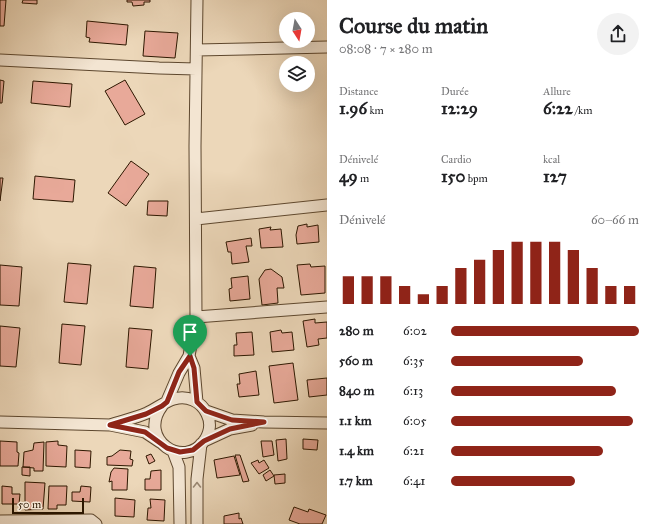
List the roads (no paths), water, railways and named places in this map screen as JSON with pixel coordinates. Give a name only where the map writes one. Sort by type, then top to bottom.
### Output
[{"type":"street","points":[[162,443],[155,431],[155,418],[165,404],[179,372],[190,356],[196,317],[195,146],[197,0]]},
{"type":"street","points":[[197,50],[327,47]]},
{"type":"street","points":[[0,60],[196,69]]},
{"type":"street","points":[[196,219],[327,205]]},
{"type":"street","points":[[196,317],[327,307]]},
{"type":"street","points":[[190,356],[194,368],[197,402]]},
{"type":"street","points":[[110,425],[146,414],[180,398],[187,398],[197,402],[206,411],[232,420],[327,423]]},
{"type":"street","points":[[197,524],[198,473],[202,443],[209,428],[206,411]]},
{"type":"street","points":[[0,422],[110,425],[145,432],[173,451],[187,452],[230,429],[264,422]]},
{"type":"street","points":[[173,451],[179,467],[180,524]]},
{"type":"street","points":[[0,521],[90,520],[96,524]]}]
